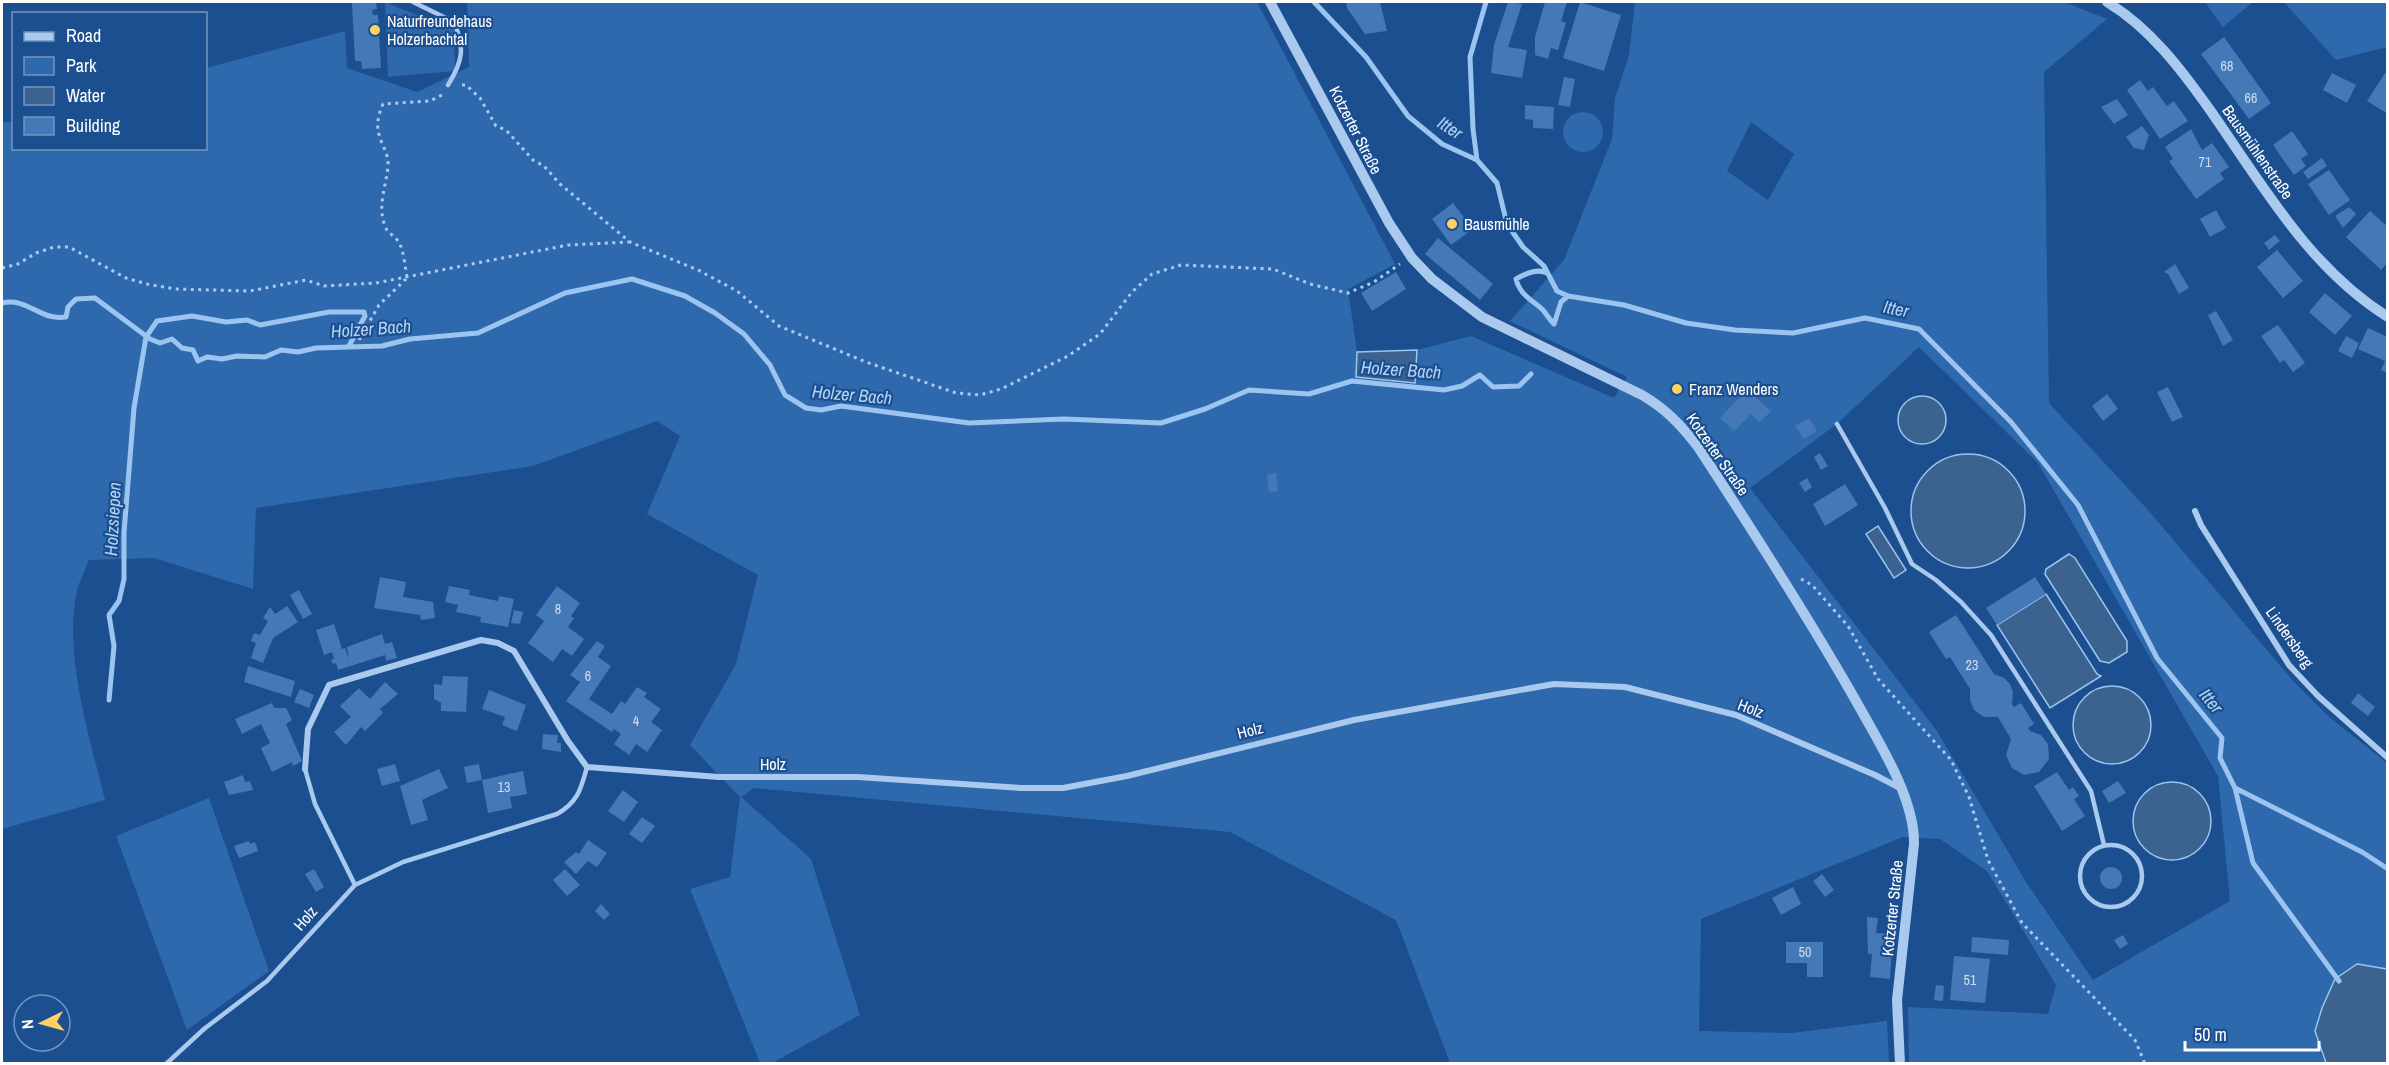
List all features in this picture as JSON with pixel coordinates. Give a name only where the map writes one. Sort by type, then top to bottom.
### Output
[{"type":"street","name":"Kotzerter Straße","points":[[1270,2],[1370,190],[1412,258],[1432,279],[1482,317],[1642,395],[1662,406],[1676,419],[1698,447],[1824,645],[1876,736],[1900,789],[1914,834],[1897,1000],[1900,1064]]},
{"type":"street","name":"Bausmühlenstraße","points":[[2107,2],[2126,13],[2180,67],[2306,246],[2340,282],[2388,317]]},
{"type":"street","points":[[2123,2],[2126,13]]},
{"type":"street","name":"Lindersberg","points":[[2194,511],[2200,525],[2289,665],[2318,696],[2388,758]]},
{"type":"street","points":[[305,769],[308,729],[329,685],[482,640],[498,643],[514,651],[567,741],[587,767]]},
{"type":"street","name":"Holz","points":[[587,767],[719,777],[858,777],[1021,788],[1063,788],[1127,776],[1354,720],[1554,684],[1625,687],[1736,715],[1875,775],[1900,789]]},
{"type":"lane","points":[[413,2],[454,22],[460,36],[461,59],[448,85]]},
{"type":"lane","points":[[1837,424],[1885,508],[1912,564],[1936,579],[1991,635],[2091,791],[2104,845]]},
{"type":"lane","name":"Holz","points":[[166,1064],[204,1029],[267,981],[355,885],[404,861],[557,814],[580,795],[587,767]]},
{"type":"lane","points":[[305,769],[319,812],[355,885]]},
{"type":"lane","points":[[2114,844],[2132,852],[2142,869],[2140,889],[2127,903],[2118,907],[2096,904],[2082,888],[2079,877],[2086,857],[2104,845],[2114,844]]},
{"type":"path","points":[[407,277],[398,241],[386,229],[381,209],[389,166],[380,141],[378,115],[383,105],[434,100],[447,92],[448,85],[466,85],[480,98],[496,126],[506,130],[533,160],[548,170],[560,184],[630,242],[698,270],[737,291],[779,326],[957,393],[980,395],[1001,389],[1068,356],[1100,334],[1132,292],[1152,274],[1181,265],[1273,269],[1310,284],[1348,293],[1374,282],[1412,258]]},
{"type":"path","points":[[2,268],[18,264],[36,253],[54,247],[69,247],[126,278],[175,289],[250,291],[306,280],[324,286],[347,286],[407,277],[568,245],[630,242]]},
{"type":"path","points":[[359,340],[379,305],[407,277]]},
{"type":"path","points":[[1797,577],[1812,585],[1848,626],[1885,688],[1951,760],[1972,806],[1988,860],[2022,923],[2135,1040],[2145,1064]]},
{"type":"green space","points":[[385,2],[454,30],[455,71],[388,77]]},
{"type":"green space","points":[[467,2],[1257,2],[1395,264],[1348,289],[1357,352],[1417,350],[1471,336],[1614,398],[1627,377],[1510,321],[1564,260],[1612,139],[1615,98],[1629,55],[1635,2],[2064,2],[2107,19],[2044,72],[2049,403],[2148,510],[2293,681],[2329,717],[2387,763],[2387,969],[2379,966],[2319,1050],[2326,1063],[1909,1063],[1908,1007],[2048,1014],[2056,985],[1987,871],[1940,839],[1903,837],[1701,919],[1699,1031],[1792,1033],[1887,1021],[1889,1063],[1450,1063],[1396,920],[1230,832],[754,788],[741,797],[811,859],[860,1015],[772,1063],[760,1063],[690,889],[730,877],[740,797],[690,745],[736,664],[758,575],[647,514],[680,436],[657,421],[533,466],[256,508],[253,589],[154,558],[89,560],[77,590],[73,641],[80,696],[105,800],[2,829],[2,122],[12,122],[12,150],[207,150],[207,68],[345,31],[347,68],[417,92],[469,67]],"holes":[[[1751,122],[1794,154],[1768,200],[1727,171]],[[1919,347],[2038,463],[2218,776],[2230,901],[2093,980],[2026,882],[1937,731],[1750,488],[1837,424]]]},
{"type":"green space","points":[[2205,2],[2253,2],[2223,27]]},
{"type":"green space","points":[[2284,2],[2387,2],[2387,47],[2336,60]]},
{"type":"green space","points":[[1583,112],[1591,113],[1597,118],[1602,124],[1602,140],[1597,146],[1591,151],[1583,152],[1575,151],[1569,146],[1564,140],[1563,132],[1564,124],[1569,118],[1575,113]]},
{"type":"green space","points":[[209,798],[269,971],[187,1030],[116,836]]},
{"type":"water","points":[[1417,350],[1415,383],[1356,377],[1357,352]]},
{"type":"water","points":[[1917,396],[1927,396],[1942,406],[1946,420],[1945,429],[1936,440],[1927,444],[1917,444],[1902,434],[1898,425],[1898,415],[1908,400]]},
{"type":"water","points":[[1968,454],[1990,458],[2009,470],[2021,489],[2025,511],[2021,533],[2009,552],[1990,564],[1968,568],[1946,564],[1927,552],[1915,533],[1911,511],[1915,489],[1927,470],[1946,458]]},
{"type":"water","points":[[1878,526],[1906,570],[1894,578],[1866,534]]},
{"type":"water","points":[[2069,554],[2075,558],[2127,641],[2127,652],[2109,663],[2100,661],[2045,574],[2046,569]]},
{"type":"water","points":[[2046,594],[2097,674],[2101,676],[2050,708],[1997,625]]},
{"type":"water","points":[[2112,686],[2127,689],[2140,697],[2148,710],[2151,725],[2148,740],[2140,753],[2127,761],[2112,764],[2097,761],[2084,753],[2076,740],[2073,725],[2076,710],[2084,697],[2097,689]]},
{"type":"water","points":[[2172,782],[2187,785],[2200,793],[2208,806],[2211,821],[2208,836],[2200,849],[2187,857],[2172,860],[2157,857],[2144,849],[2136,836],[2133,821],[2136,806],[2144,793],[2157,785]]},
{"type":"water","points":[[2357,964],[2387,969],[2387,1063],[2326,1063],[2315,1031],[2322,1008],[2335,979]]},
{"type":"building","points":[[376,2],[377,9],[372,10],[373,15],[378,15],[381,68],[362,69],[361,61],[355,61],[352,3]]},
{"type":"building","points":[[1346,2],[1380,2],[1387,31],[1365,34],[1347,8]]},
{"type":"building","points":[[1508,2],[1522,4],[1508,47],[1527,50],[1522,78],[1491,73],[1494,45]]},
{"type":"building","points":[[1545,2],[1567,2],[1561,21],[1566,23],[1558,50],[1551,48],[1548,59],[1535,55],[1535,37]]},
{"type":"building","points":[[1580,2],[1621,15],[1604,71],[1563,58]]},
{"type":"building","points":[[2224,37],[2271,103],[2249,119],[2201,54]]},
{"type":"building","points":[[2332,73],[2356,85],[2347,103],[2323,90]]},
{"type":"building","points":[[2385,73],[2388,75],[2388,114],[2367,101]]},
{"type":"building","points":[[1564,77],[1575,79],[1570,107],[1558,105]]},
{"type":"building","points":[[2140,80],[2148,91],[2153,87],[2167,106],[2174,101],[2188,121],[2160,139],[2127,90]]},
{"type":"building","points":[[2117,99],[2128,115],[2114,124],[2101,107]]},
{"type":"building","points":[[1525,105],[1554,107],[1553,129],[1533,128],[1533,120],[1525,119]]},
{"type":"building","points":[[2142,126],[2149,135],[2144,150],[2134,148],[2126,137]]},
{"type":"building","points":[[2191,129],[2202,150],[2212,143],[2229,167],[2220,173],[2224,179],[2196,199],[2169,161],[2173,159],[2165,147]]},
{"type":"building","points":[[2292,131],[2308,154],[2301,159],[2306,166],[2294,175],[2273,145]]},
{"type":"building","points":[[2322,158],[2327,166],[2308,179],[2303,172]]},
{"type":"building","points":[[2329,170],[2350,200],[2329,215],[2308,184]]},
{"type":"building","name":"Bausmühle","points":[[1453,203],[1473,229],[1451,245],[1432,219]]},
{"type":"building","points":[[2349,207],[2356,214],[2343,228],[2335,216]]},
{"type":"building","points":[[2216,210],[2226,228],[2210,237],[2200,219]]},
{"type":"building","points":[[2370,211],[2388,227],[2388,262],[2381,270],[2346,237]]},
{"type":"building","points":[[2275,235],[2280,241],[2269,250],[2264,243]]},
{"type":"building","points":[[1438,238],[1493,284],[1480,300],[1425,254]]},
{"type":"building","points":[[2277,250],[2303,281],[2283,298],[2257,267]]},
{"type":"building","points":[[2175,264],[2189,288],[2179,294],[2168,274],[2164,272]]},
{"type":"building","points":[[1396,272],[1406,289],[1372,311],[1361,293]]},
{"type":"building","points":[[2325,293],[2352,316],[2335,335],[2309,312]]},
{"type":"building","points":[[2216,311],[2233,340],[2223,346],[2208,315]]},
{"type":"building","points":[[2278,325],[2305,363],[2293,372],[2284,360],[2280,363],[2261,336]]},
{"type":"building","points":[[2368,328],[2388,337],[2388,373],[2381,370],[2385,361],[2358,349]]},
{"type":"building","points":[[2346,336],[2359,343],[2352,358],[2338,351]]},
{"type":"building","points":[[2168,387],[2183,417],[2172,422],[2157,392]]},
{"type":"building","points":[[1747,390],[1771,411],[1760,422],[1751,414],[1734,431],[1720,418]]},
{"type":"building","points":[[2107,394],[2118,409],[2103,421],[2092,406]]},
{"type":"building","points":[[1809,418],[1817,431],[1804,439],[1795,426]]},
{"type":"building","points":[[1820,453],[1828,466],[1821,470],[1814,457]]},
{"type":"building","points":[[1276,473],[1278,491],[1269,492],[1267,475]]},
{"type":"building","points":[[1807,478],[1812,487],[1805,492],[1799,483]]},
{"type":"building","points":[[1845,484],[1858,505],[1825,526],[1813,504]]},
{"type":"building","points":[[380,577],[406,582],[403,597],[433,602],[435,618],[421,620],[420,615],[374,608]]},
{"type":"building","points":[[2035,577],[2046,594],[1997,625],[1986,608]]},
{"type":"building","points":[[449,586],[470,590],[469,595],[498,601],[499,596],[514,599],[508,627],[480,622],[481,617],[456,612],[458,605],[445,602]]},
{"type":"building","points":[[557,586],[580,603],[571,616],[574,618],[568,627],[584,639],[572,656],[562,649],[553,662],[528,643],[544,621],[536,615]]},
{"type":"building","points":[[299,590],[312,614],[303,619],[290,595]]},
{"type":"building","points":[[287,606],[298,622],[273,638],[263,663],[251,658],[256,643],[251,641],[254,633],[260,635],[268,621],[263,618],[270,607],[275,614]]},
{"type":"building","points":[[514,610],[523,612],[520,624],[511,623]]},
{"type":"building","points":[[1956,615],[1994,674],[2004,678],[2010,684],[2013,692],[2012,704],[2014,707],[2021,703],[2034,724],[2028,728],[2030,731],[2041,735],[2048,744],[2049,759],[2039,772],[2024,775],[2012,768],[2006,755],[2011,739],[1998,717],[1984,717],[1974,710],[1970,700],[1970,689],[1950,657],[1946,659],[1929,632]]},
{"type":"building","points":[[334,624],[342,649],[345,648],[349,659],[347,647],[382,634],[385,644],[392,642],[397,658],[386,661],[385,655],[338,670],[336,663],[333,664],[331,660],[334,659],[332,652],[324,655],[316,630]]},
{"type":"building","points":[[597,641],[605,646],[598,657],[611,666],[589,699],[612,714],[621,701],[625,704],[637,687],[647,693],[644,697],[661,709],[651,722],[662,730],[647,752],[636,744],[629,755],[614,744],[621,734],[614,729],[612,732],[566,701],[580,682],[570,675]]},
{"type":"building","points":[[248,666],[295,681],[291,697],[244,682]]},
{"type":"building","points":[[443,676],[468,677],[466,712],[441,711],[441,703],[434,699],[434,684],[442,685]]},
{"type":"building","points":[[385,682],[398,694],[380,709],[383,713],[365,731],[361,727],[346,745],[334,732],[351,717],[340,706],[359,688],[370,699]]},
{"type":"building","points":[[300,689],[314,695],[309,708],[294,702]]},
{"type":"building","points":[[489,690],[526,705],[517,731],[502,725],[505,717],[482,709]]},
{"type":"building","points":[[2358,693],[2375,707],[2368,716],[2351,703]]},
{"type":"building","points":[[272,703],[274,708],[286,708],[292,720],[286,724],[302,761],[293,766],[292,762],[272,772],[261,748],[270,743],[261,724],[242,734],[235,719]]},
{"type":"building","points":[[543,734],[558,735],[557,743],[561,743],[561,752],[542,749]]},
{"type":"building","points":[[395,764],[400,781],[382,786],[377,769]]},
{"type":"building","points":[[479,764],[482,780],[467,783],[464,767]]},
{"type":"building","points":[[439,769],[448,788],[422,800],[428,820],[411,825],[400,786]]},
{"type":"building","points":[[523,771],[527,794],[510,797],[512,808],[488,813],[482,780]]},
{"type":"building","points":[[2057,772],[2069,790],[2073,787],[2079,796],[2074,799],[2085,816],[2062,831],[2034,786]]},
{"type":"building","points":[[243,775],[245,782],[250,781],[253,790],[229,795],[224,782]]},
{"type":"building","points":[[2118,781],[2126,793],[2109,803],[2102,791]]},
{"type":"building","points":[[623,790],[638,802],[624,822],[608,811]]},
{"type":"building","points":[[642,817],[655,826],[642,843],[629,834]]},
{"type":"building","points":[[588,840],[607,853],[597,867],[588,861],[576,874],[564,862],[576,852],[579,854]]},
{"type":"building","points":[[249,841],[250,844],[255,842],[258,851],[239,858],[234,846]]},
{"type":"building","points":[[2111,867],[2119,870],[2122,878],[2119,886],[2111,889],[2103,886],[2100,878],[2103,870]]},
{"type":"building","points":[[314,869],[324,887],[316,892],[305,874]]},
{"type":"building","points":[[565,869],[580,885],[567,896],[553,880]]},
{"type":"building","points":[[1822,874],[1834,890],[1825,897],[1813,881]]},
{"type":"building","points":[[1793,887],[1801,904],[1781,915],[1772,898]]},
{"type":"building","points":[[601,904],[610,914],[604,920],[595,911]]},
{"type":"building","points":[[1867,917],[1878,918],[1876,933],[1893,934],[1890,979],[1870,977],[1872,954],[1868,954]]},
{"type":"building","points":[[2123,935],[2128,944],[2120,949],[2114,940]]},
{"type":"building","points":[[1972,937],[2009,940],[2008,955],[1971,952]]},
{"type":"building","points":[[1786,942],[1823,942],[1823,977],[1807,977],[1807,963],[1786,963]]},
{"type":"building","points":[[1954,956],[1990,959],[1985,1003],[1950,1000]]},
{"type":"building","points":[[1936,985],[1944,986],[1943,1001],[1934,1000]]},
{"type":"waterway","name":"Itter","points":[[1314,2],[1366,57],[1408,116],[1442,144],[1477,160],[1497,183],[1507,224],[1523,247],[1544,266],[1557,291],[1568,296],[1624,305],[1686,323],[1735,330],[1793,333],[1865,318],[1919,329],[2011,422],[2078,505],[2157,658],[2222,738],[2220,758],[2235,788],[2362,852],[2388,869]]},
{"type":"waterway","points":[[1477,160],[1473,129],[1470,57],[1486,2]]},
{"type":"waterway","points":[[1547,273],[1535,271],[1516,279],[1523,293],[1542,309],[1554,324],[1561,302],[1568,296]]},
{"type":"waterway","name":"Holzer Bach","points":[[2,303],[19,303],[48,316],[66,317],[68,307],[76,299],[95,298],[150,339],[160,343],[172,339],[182,348],[193,350],[198,361],[207,357],[222,359],[237,356],[265,357],[281,350],[298,352],[316,348],[382,346],[410,339],[478,333],[565,293],[632,279],[685,296],[715,313],[744,334],[770,365],[785,395],[806,408],[821,410],[841,406],[969,423],[1064,419],[1161,423],[1205,409],[1249,390],[1309,394],[1352,381],[1444,390],[1462,386],[1480,375],[1493,387],[1519,386],[1531,374]]},
{"type":"waterway","name":"Holzsiepen","points":[[109,700],[114,646],[109,615],[119,601],[124,579],[124,533],[134,408],[146,337],[157,321],[192,316],[226,322],[247,320],[260,325],[329,312],[364,312],[365,316],[349,346]]},
{"type":"waterway","points":[[2235,788],[2253,863],[2339,981]]},
{"type":"place","name":"Naturfreundehaus Holzerbachtal","points":[[375,30]]},
{"type":"place","name":"Bausmühle","points":[[1452,224]]},
{"type":"place","name":"Franz Wenders","points":[[1677,389]]}]
